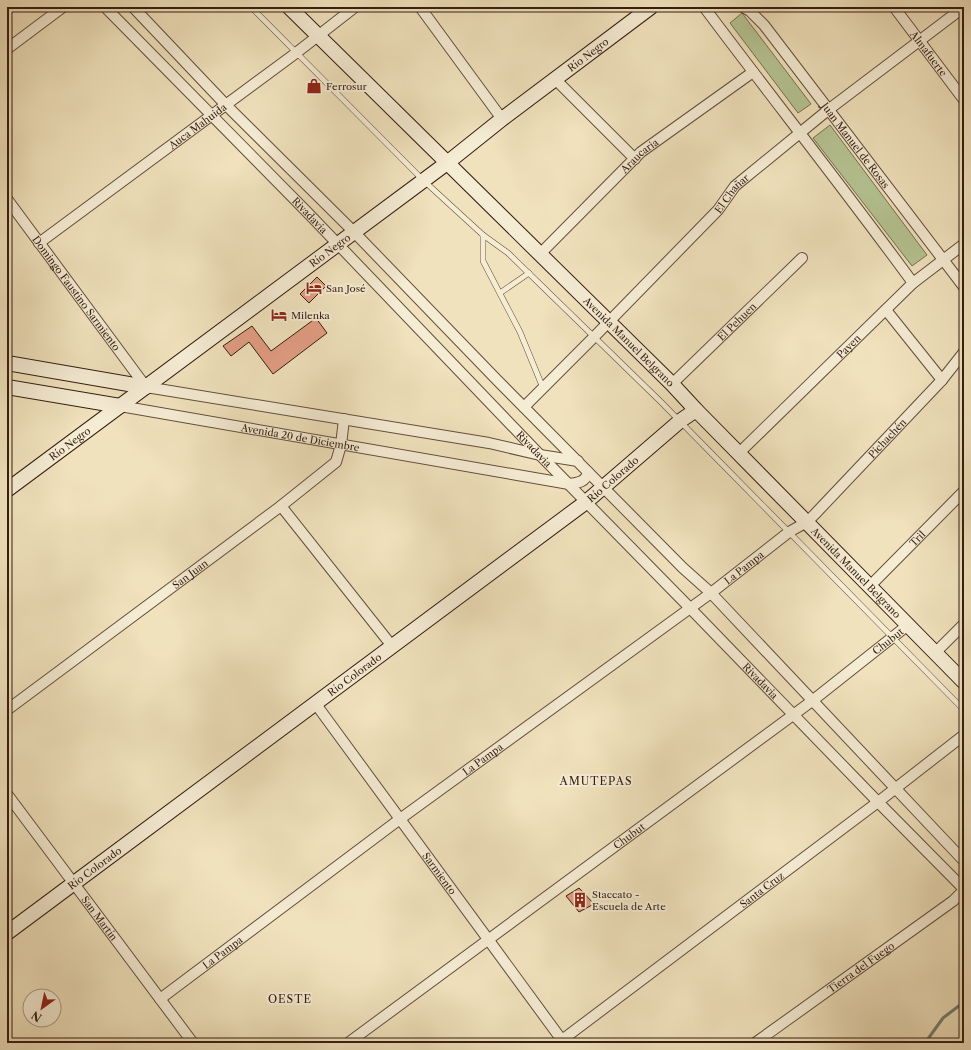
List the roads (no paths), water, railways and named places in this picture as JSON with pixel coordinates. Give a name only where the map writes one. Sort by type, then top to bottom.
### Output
[{"type":"street","points":[[7,49],[63,7]]},
{"type":"street","name":"Rivadavia","points":[[106,7],[964,890]]},
{"type":"street","name":"Rivadavia","points":[[133,7],[226,105],[354,232],[683,568],[711,593],[964,861]]},
{"type":"street","name":"Avenida Manuel Belgrano","points":[[290,7],[672,384],[964,682]]},
{"type":"street","name":"Auca Mahuida","points":[[39,243],[296,53],[355,7]]},
{"type":"street","points":[[420,7],[502,119]]},
{"type":"street","name":"Río Negro","points":[[7,490],[447,163],[502,119],[651,7]]},
{"type":"street","points":[[704,7],[913,283]]},
{"type":"street","name":"Juan Manuel de Rosas","points":[[743,7],[750,11],[764,25],[964,287]]},
{"type":"street","name":"Almafuerte","points":[[894,7],[964,100]]},
{"type":"street","name":"El Chañar","points":[[524,407],[718,210],[735,186],[828,110],[964,7]]},
{"type":"street","name":"Araucaria","points":[[540,254],[641,152],[752,72]]},
{"type":"street","points":[[555,79],[635,158]]},
{"type":"street","name":"Domingo Faustino Sarmiento","points":[[7,199],[146,386]]},
{"type":"street","name":"Payen","points":[[739,453],[913,283],[964,244]]},
{"type":"street","name":"El Pehuen","points":[[672,384],[802,258]]},
{"type":"street","points":[[886,310],[942,380]]},
{"type":"street","name":"Pichachén","points":[[807,522],[942,380],[964,352]]},
{"type":"street","points":[[7,363],[344,418],[489,443],[540,455],[578,461]]},
{"type":"street","name":"Avenida 20 de Diciembre","points":[[7,387],[569,484]]},
{"type":"street","name":"Río Colorado","points":[[7,933],[586,502],[680,421],[696,410]]},
{"type":"street","name":"San Juan","points":[[7,710],[281,506],[336,462],[341,445],[344,418]]},
{"type":"street","points":[[569,484],[583,481],[587,477],[588,472]]},
{"type":"street","name":"Tril","points":[[870,586],[964,491]]},
{"type":"street","points":[[281,506],[392,646]]},
{"type":"street","name":"La Pampa","points":[[160,999],[400,819],[711,593],[788,532],[807,522]]},
{"type":"street","points":[[935,653],[964,624]]},
{"type":"street","name":"Chubut","points":[[348,1043],[812,701],[908,625]]},
{"type":"street","name":"Sarmiento","points":[[315,703],[561,1042]]},
{"type":"street","name":"Santa Cruz","points":[[561,1042],[964,735]]},
{"type":"street","name":"San Martín","points":[[7,794],[193,1043]]},
{"type":"street","name":"Tierra del Fuego","points":[[755,1043],[953,901],[964,890]]},
{"type":"lane","points":[[252,7],[423,180],[483,235],[508,254],[529,273],[680,421],[964,710]]},
{"type":"lane","points":[[483,235],[483,261],[520,332],[543,388]]},
{"type":"lane","points":[[500,293],[529,273]]},
{"type":"waterway","points":[[925,1043],[943,1018],[964,1002]]},
{"type":"place","name":"Ferrosur","points":[[314,86]]},
{"type":"place","name":"San José","points":[[314,288]]},
{"type":"place","name":"Milenka","points":[[279,315]]},
{"type":"place","name":"Staccato - Escuela de Arte","points":[[580,900]]},
{"type":"district","name":"AMUTEPAS","points":[[596,781]]},
{"type":"district","name":"OESTE","points":[[290,999]]}]
